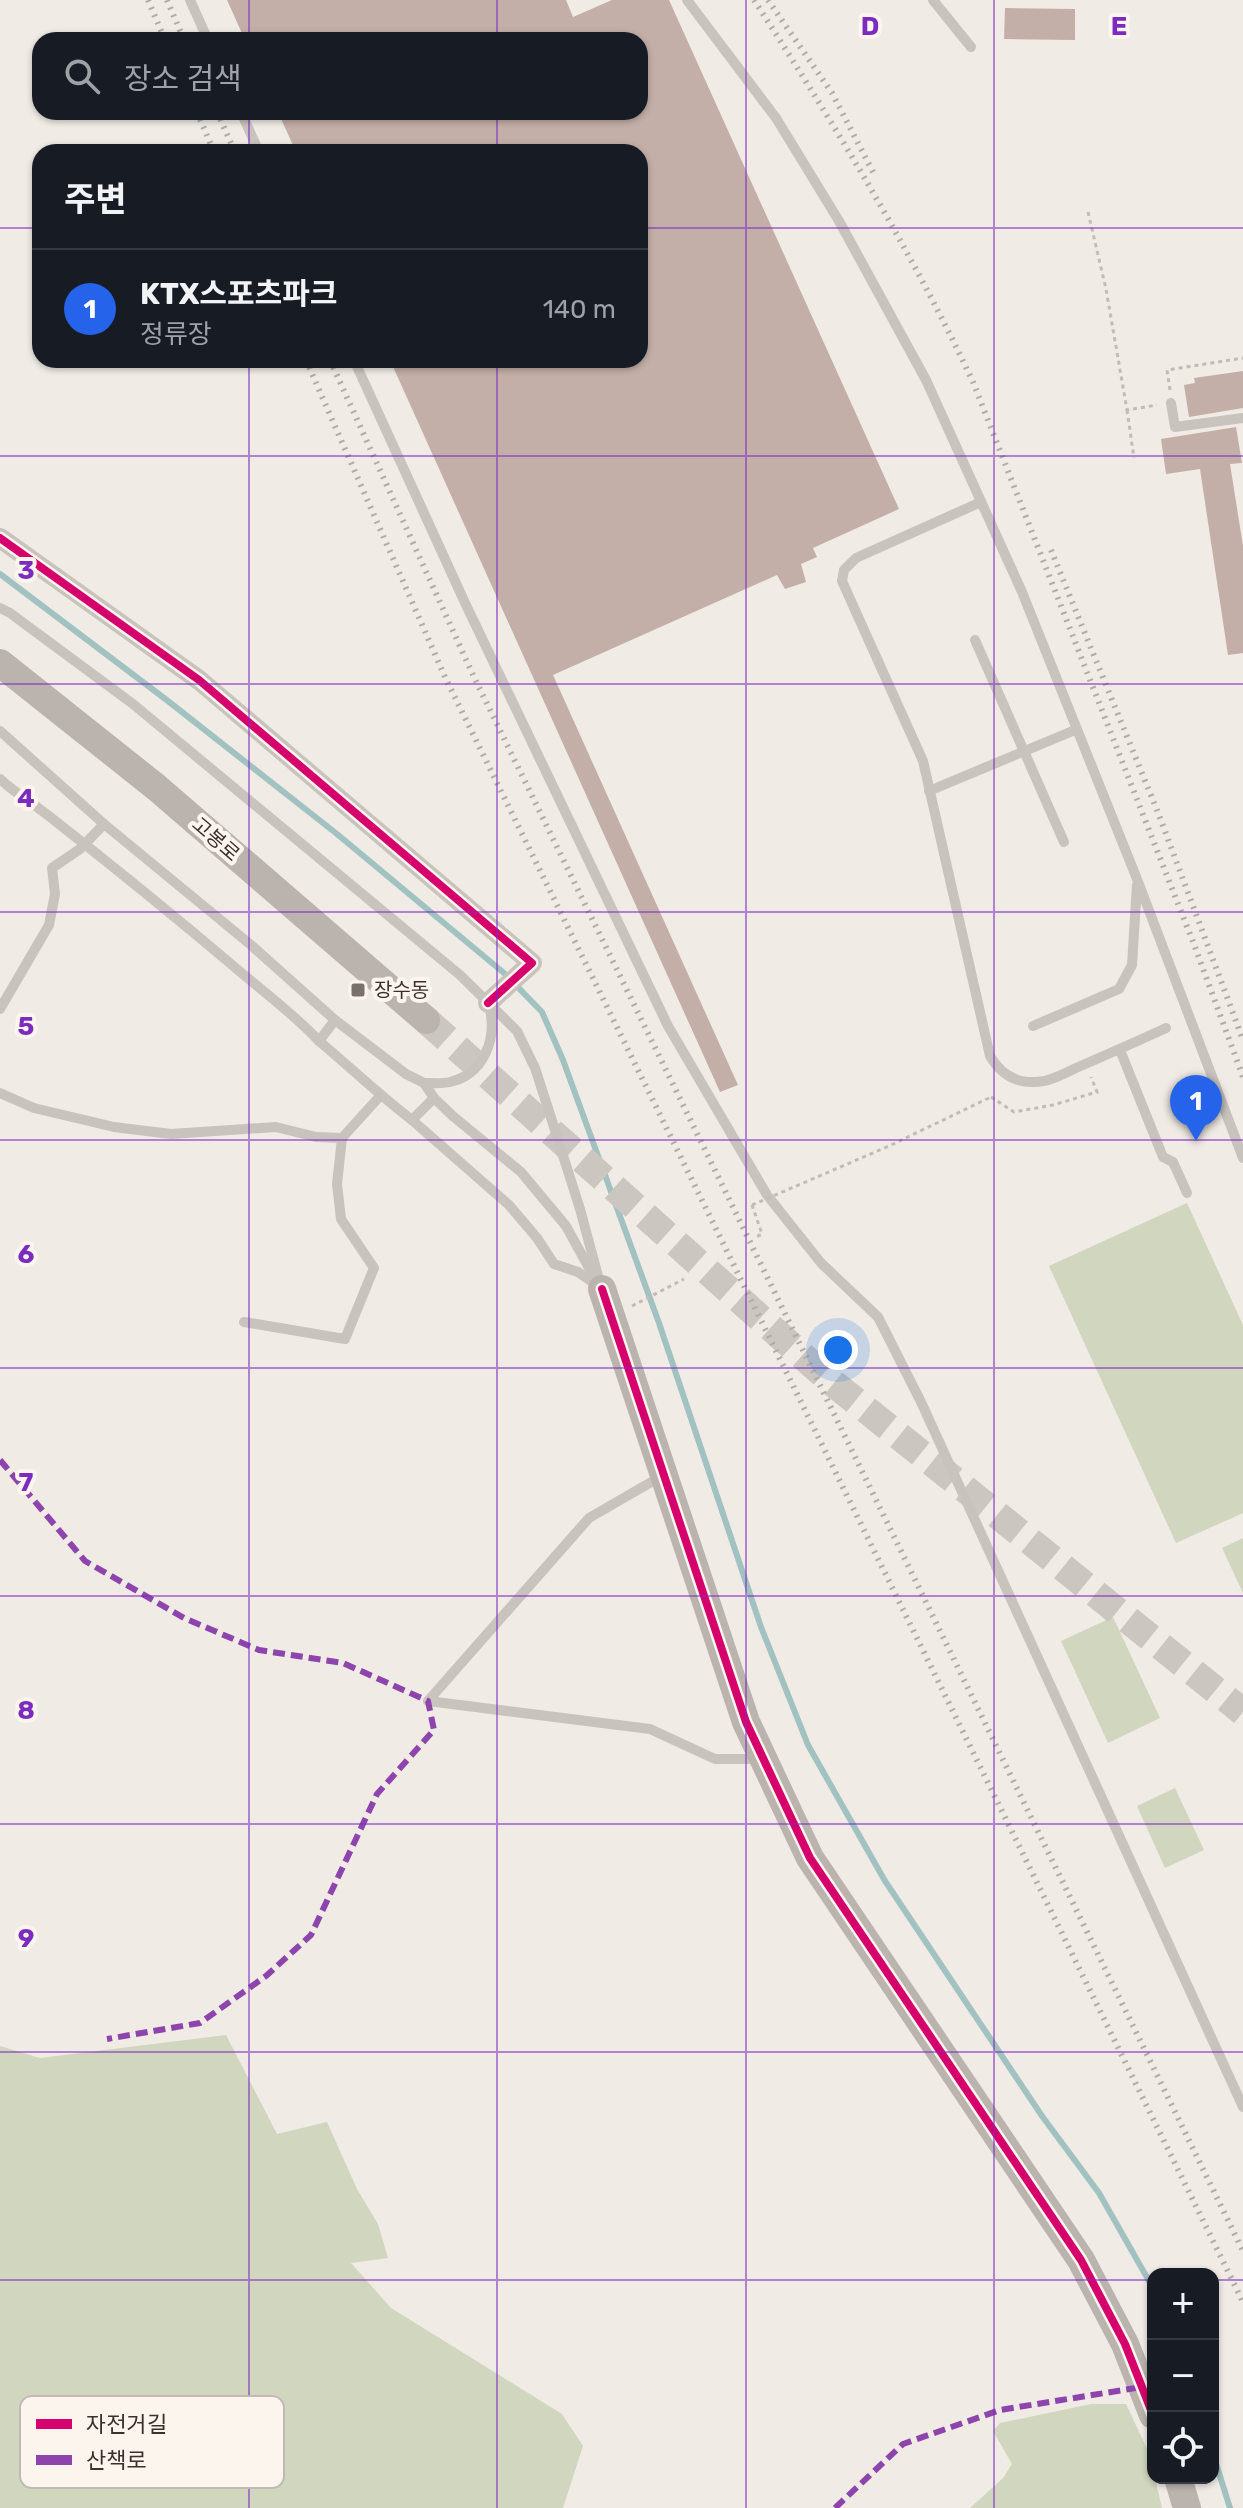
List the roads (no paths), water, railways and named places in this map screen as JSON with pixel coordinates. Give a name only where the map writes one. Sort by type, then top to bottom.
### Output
[{"type":"street","points":[[0,538],[199,680],[532,963],[493,999]]},
{"type":"street","name":"고봉로","points":[[0,663],[156,787],[426,1020]]},
{"type":"street","points":[[602,1289],[746,1722],[810,1858],[1081,2260],[1125,2344],[1152,2412]]},
{"type":"street","points":[[1180,2484],[1187,2508]]},
{"type":"lane","points":[[190,0],[204,32]]},
{"type":"lane","points":[[687,0],[776,118],[839,221],[926,380],[1022,592],[1137,879],[1243,1158]]},
{"type":"lane","points":[[933,0],[971,47]]},
{"type":"lane","points":[[245,120],[255,144]]},
{"type":"lane","points":[[358,368],[466,605],[668,1026],[767,1195],[821,1263],[878,1317],[921,1402],[1243,2107]]},
{"type":"lane","points":[[1171,403],[1175,427],[1243,418]]},
{"type":"lane","points":[[981,502],[856,558],[844,570],[843,588],[923,761],[990,1056],[1004,1074],[1015,1080],[1036,1082],[1051,1079],[1166,1028]]},
{"type":"lane","points":[[0,608],[133,704],[493,999],[517,1031],[535,1068],[602,1289]]},
{"type":"lane","points":[[975,640],[1064,842]]},
{"type":"lane","points":[[929,791],[1075,730]]},
{"type":"lane","points":[[0,731],[104,824],[251,945],[335,1020],[406,1074],[424,1083],[449,1082],[467,1075],[488,1052],[493,999]]},
{"type":"lane","points":[[0,779],[267,992],[380,1096],[509,1205],[554,1264],[578,1272],[602,1289]]},
{"type":"lane","points":[[0,1009],[49,925],[55,894],[52,868],[85,844],[104,824]]},
{"type":"lane","points":[[1033,1026],[1119,989],[1132,965],[1137,879]]},
{"type":"lane","points":[[319,1041],[335,1020]]},
{"type":"lane","points":[[1120,1050],[1163,1157],[1173,1162],[1187,1193]]},
{"type":"lane","points":[[424,1083],[434,1098],[539,1191],[566,1226],[602,1289]]},
{"type":"lane","points":[[0,1093],[34,1108],[114,1127],[171,1134],[276,1127],[316,1137],[342,1138]]},
{"type":"lane","points":[[244,1322],[345,1339],[374,1268],[341,1219],[337,1184],[342,1138],[380,1096]]},
{"type":"lane","points":[[412,1120],[434,1098]]},
{"type":"lane","points":[[665,1474],[589,1518],[428,1701],[650,1729],[715,1759],[763,1759]]},
{"type":"waterway","points":[[0,574],[337,834],[504,973],[542,1012],[563,1060],[659,1323],[761,1627],[808,1745],[885,1881],[1042,2116],[1099,2193],[1147,2277]]},
{"type":"waterway","points":[[1219,2473],[1230,2508]]},
{"type":"tunnel","points":[[426,1020],[833,1383],[1243,1712]]},
{"type":"railway","points":[[148,0],[162,32]]},
{"type":"railway","points":[[167,0],[181,32]]},
{"type":"railway","points":[[754,0],[870,187],[973,382],[1243,1077]]},
{"type":"railway","points":[[768,0],[832,93],[874,174]]},
{"type":"railway","points":[[200,120],[211,144]]},
{"type":"railway","points":[[221,120],[231,144]]},
{"type":"railway","points":[[310,368],[445,677],[1243,2302]]},
{"type":"railway","points":[[334,368],[473,675],[1243,2251]]},
{"type":"railway","points":[[1051,550],[1159,815],[1243,1040]]},
{"type":"place","name":"장수동","points":[[358,990]]},
{"type":"place","name":"KTX스포츠파크","points":[[1196,1141]]}]
